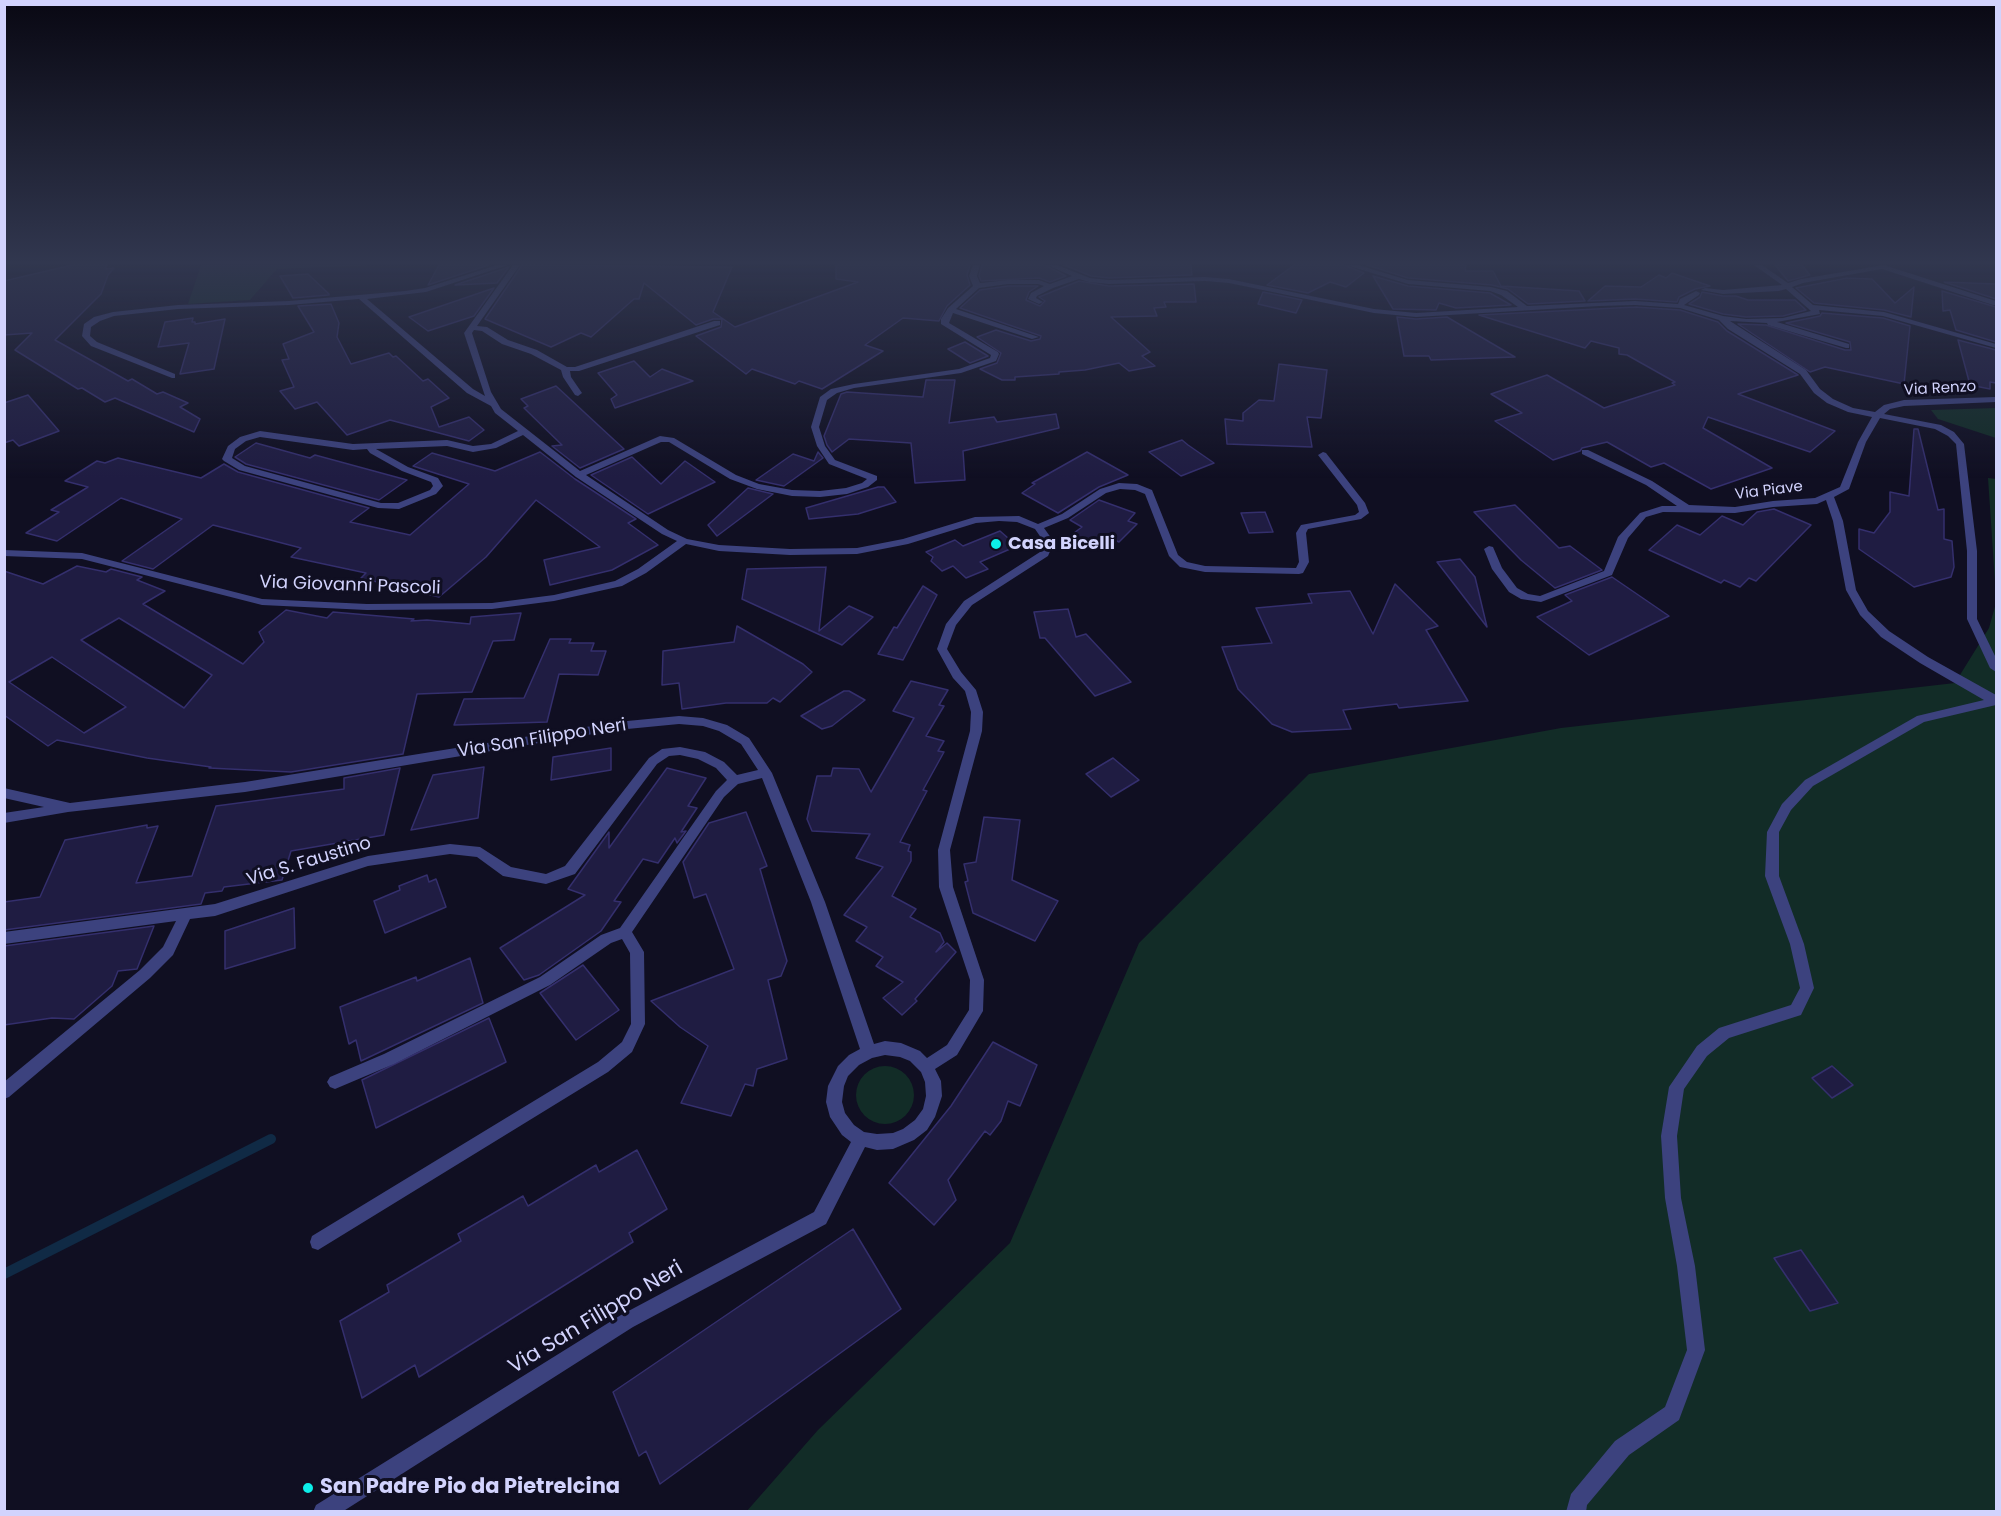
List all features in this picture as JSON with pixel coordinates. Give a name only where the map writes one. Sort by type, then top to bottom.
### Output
[{"type":"street","points":[[86,336],[94,344],[172,376]]},
{"type":"street","points":[[405,336],[470,390],[494,405]]},
{"type":"street","points":[[469,336],[487,392],[498,411],[579,475],[665,532],[684,541],[719,548],[752,550],[858,551],[905,542],[975,520],[1019,519],[1038,527],[1049,542],[1044,554],[968,603],[951,624],[942,649],[957,675],[970,690],[977,712],[976,731],[944,850],[946,887],[977,980],[976,1011],[952,1050],[926,1066]]},
{"type":"street","points":[[495,336],[505,342],[534,352],[565,369],[576,369],[678,336]]},
{"type":"street","points":[[579,475],[660,440],[671,440],[732,477],[757,486],[792,493],[820,494],[847,491],[865,485],[874,478],[832,462],[821,446],[815,427],[823,399],[834,391],[854,386],[961,371],[983,365],[993,359],[995,354],[965,336]]},
{"type":"street","points":[[1031,336],[1035,337]]},
{"type":"street","points":[[1745,336],[1803,372],[1830,401],[1851,410],[1938,427],[1951,434],[1960,444],[1972,551],[1972,619],[1996,668]]},
{"type":"street","points":[[1812,336],[1846,346]]},
{"type":"street","points":[[1962,336],[1996,346]]},
{"type":"street","points":[[565,369],[567,377],[579,393]]},
{"type":"street","name":"Via Renzo","points":[[1876,415],[1887,407],[1904,403],[1996,399]]},
{"type":"street","name":"Via Piave","points":[[1489,549],[1497,569],[1512,590],[1526,597],[1541,599],[1608,573],[1623,537],[1643,515],[1662,509],[1735,510],[1773,504],[1817,501],[1844,489],[1862,442],[1876,415]]},
{"type":"street","points":[[370,447],[405,469],[435,480],[438,486],[433,492],[399,506],[381,506],[242,468],[227,459],[231,448],[243,439],[260,434],[337,446],[370,447],[447,443],[473,449],[493,446],[525,431]]},
{"type":"street","points":[[1585,452],[1649,483],[1687,508]]},
{"type":"street","points":[[1038,527],[1065,516],[1103,491],[1119,486],[1137,488],[1149,492],[1174,556],[1184,565],[1205,568],[1299,571],[1304,562],[1301,533],[1304,527],[1358,517],[1364,513],[1362,505],[1323,456]]},
{"type":"street","points":[[1829,495],[1838,521],[1851,590],[1864,613],[1885,634],[1923,660],[1996,700]]},
{"type":"street","name":"Via Giovanni Pascoli","points":[[4,553],[82,556],[262,602],[367,607],[492,606],[554,598],[618,584],[642,571],[684,541]]},
{"type":"street","points":[[1576,1512],[1578,1501],[1622,1448],[1672,1413],[1696,1350],[1686,1266],[1673,1198],[1669,1136],[1677,1087],[1702,1051],[1724,1033],[1796,1010],[1807,988],[1797,944],[1772,876],[1773,832],[1786,807],[1809,783],[1921,719],[1996,700]]},
{"type":"street","name":"Via San Filippo Neri","points":[[4,793],[70,808],[244,787],[616,726],[679,720],[703,722],[723,728],[745,741],[766,773],[818,902],[869,1052]]},
{"type":"street","name":"Via S. Faustino","points":[[4,938],[215,910],[368,861],[450,849],[480,852],[508,872],[546,879],[570,870],[652,761],[666,752],[680,751],[701,756],[720,765],[734,780]]},
{"type":"street","points":[[335,1082],[389,1059],[545,981],[606,939],[625,932],[720,794],[734,780],[766,773]]},
{"type":"street","points":[[4,818],[70,808]]},
{"type":"street","points":[[4,1092],[145,974],[168,951],[186,914]]},
{"type":"street","points":[[318,1242],[603,1067],[627,1047],[638,1024],[638,952],[625,932]]},
{"type":"street","points":[[885,1048],[901,1050],[915,1056],[926,1066],[933,1081],[934,1096],[930,1112],[921,1125],[908,1135],[893,1141],[877,1142],[861,1139],[848,1130],[838,1117],[834,1102],[836,1086],[843,1071],[854,1060],[869,1052],[885,1048]]},
{"type":"street","name":"Via San Filippo Neri","points":[[323,1512],[627,1321],[820,1218],[861,1139]]},
{"type":"green space","points":[[1996,408],[1996,438],[1938,419],[1931,410]]},
{"type":"green space","points":[[1988,478],[1996,479],[1996,597]]},
{"type":"green space","points":[[1996,603],[1996,1511],[746,1512],[818,1430],[1010,1243],[1139,943],[1309,774],[1561,728],[1955,683],[1989,628]]},
{"type":"green space","points":[[885,1066],[901,1071],[909,1079],[914,1095],[909,1111],[901,1119],[885,1124],[869,1119],[861,1111],[856,1095],[861,1079],[869,1071]]},
{"type":"building","points":[[29,336],[59,336],[55,340],[128,381],[132,379],[157,394],[163,392],[188,403],[180,407],[200,419],[194,432],[115,398],[105,402],[82,388],[78,389],[15,350]]},
{"type":"building","points":[[161,336],[221,336],[214,369],[180,374],[189,343],[158,347]]},
{"type":"building","points":[[304,336],[337,336],[351,364],[389,353],[393,357],[396,356],[423,381],[428,379],[449,398],[431,407],[439,427],[469,417],[484,430],[469,441],[390,420],[347,435],[317,402],[295,409],[280,391],[294,387],[282,360],[289,359],[283,344]]},
{"type":"building","points":[[524,336],[575,336],[551,347]]},
{"type":"building","points":[[696,336],[878,336],[865,345],[883,351],[822,389],[799,381],[795,384],[752,369],[746,374]]},
{"type":"building","points":[[1014,336],[1031,341],[1040,339],[1041,336],[1132,336],[1150,352],[1142,356],[1155,366],[1129,371],[1119,363],[1085,370],[1059,372],[1059,374],[1015,377],[1015,380],[1002,380],[980,369],[997,363],[1001,353],[977,337]]},
{"type":"building","points":[[1400,336],[1479,336],[1515,357],[1431,360],[1429,356],[1404,356]]},
{"type":"building","points":[[1546,336],[1735,336],[1798,375],[1738,394],[1835,431],[1810,452],[1708,417],[1703,428],[1772,468],[1711,489],[1664,463],[1651,467],[1607,442],[1582,448],[1580,451],[1553,460],[1495,421],[1522,413],[1491,394],[1547,375],[1604,408],[1675,385],[1672,383],[1675,382],[1627,355],[1619,354],[1619,348],[1591,341],[1585,348]]},
{"type":"building","points":[[1756,336],[1800,336],[1845,350],[1851,350],[1850,342],[1829,336],[1909,336],[1904,384],[1825,367],[1810,372]]},
{"type":"building","points":[[1975,336],[1996,336],[1996,342]]},
{"type":"building","points":[[1958,340],[1996,350],[1996,383],[1990,382],[1990,389],[1970,385]]},
{"type":"building","points":[[965,342],[988,356],[970,363],[948,349]]},
{"type":"building","points":[[634,361],[650,377],[662,369],[693,381],[615,408],[611,399],[617,395],[598,373]]},
{"type":"building","points":[[1279,364],[1327,370],[1321,418],[1307,417],[1312,447],[1227,444],[1225,419],[1243,421],[1243,413],[1259,400],[1274,401]]},
{"type":"building","points":[[926,380],[955,380],[949,423],[994,417],[997,422],[1056,414],[1059,428],[963,451],[965,480],[915,483],[911,443],[849,439],[832,452],[827,445],[824,436],[841,394],[847,392],[923,397]]},
{"type":"building","points":[[556,386],[624,449],[580,468],[552,446],[562,445],[524,408],[528,406],[521,399]]},
{"type":"building","points":[[28,395],[59,431],[19,446],[13,440],[4,443],[4,403]]},
{"type":"building","points":[[1914,429],[1918,429],[1938,510],[1944,509],[1944,539],[1952,541],[1954,567],[1951,577],[1914,587],[1859,549],[1859,529],[1874,533],[1890,512],[1890,492],[1909,496]]},
{"type":"building","points":[[1182,440],[1214,463],[1181,476],[1149,452]]},
{"type":"building","points":[[256,443],[310,458],[315,455],[407,480],[379,500],[246,464],[235,457]]},
{"type":"building","points":[[540,452],[575,479],[636,519],[628,523],[658,545],[612,570],[550,585],[544,560],[600,547],[536,500],[486,557],[439,597],[361,578],[366,573],[291,557],[301,548],[213,525],[153,569],[122,561],[182,519],[121,498],[57,541],[26,533],[59,512],[51,510],[88,487],[65,481],[97,461],[105,463],[118,458],[201,478],[224,464],[238,472],[369,508],[350,522],[410,535],[469,484],[413,466],[432,453],[495,471]]},
{"type":"building","points":[[818,452],[823,458],[784,486],[756,480],[793,454],[814,461]]},
{"type":"building","points":[[1087,452],[1128,475],[1099,487],[1058,513],[1022,493],[1035,484],[1032,483]]},
{"type":"building","points":[[632,457],[661,484],[685,461],[715,482],[648,514],[591,475]]},
{"type":"building","points":[[884,487],[896,502],[858,514],[809,519],[806,508]]},
{"type":"building","points":[[748,488],[773,494],[717,536],[708,525]]},
{"type":"building","points":[[1099,500],[1135,513],[1128,521],[1137,524],[1119,542],[1110,538],[1104,543],[1089,546],[1063,541],[1082,527],[1070,520]]},
{"type":"building","points":[[1515,505],[1559,548],[1570,546],[1602,570],[1555,588],[1521,560],[1474,512]]},
{"type":"building","points":[[1774,509],[1811,525],[1756,581],[1749,578],[1740,587],[1724,580],[1721,583],[1649,550],[1677,525],[1700,535],[1722,516],[1743,525],[1757,512]]},
{"type":"building","points":[[1265,512],[1273,532],[1249,533],[1241,513]]},
{"type":"building","points":[[1000,531],[1017,546],[980,562],[988,569],[966,578],[953,566],[942,571],[931,561],[933,557],[926,552],[955,540],[963,546]]},
{"type":"building","points":[[1460,559],[1475,577],[1487,627],[1437,562]]},
{"type":"building","points":[[77,566],[106,572],[111,569],[142,577],[137,580],[165,591],[143,604],[243,664],[264,642],[259,632],[286,610],[327,618],[333,612],[414,619],[411,621],[427,620],[470,624],[471,617],[521,613],[514,640],[493,641],[472,692],[417,694],[403,754],[291,772],[209,768],[211,767],[147,758],[57,740],[48,746],[4,715],[4,571],[43,584]],"holes":[[[119,618],[212,675],[184,708],[81,640]],[[52,657],[126,707],[84,733],[9,682]]]},
{"type":"building","points":[[826,567],[819,631],[849,606],[873,617],[842,645],[742,599],[747,569]]},
{"type":"building","points":[[1612,577],[1669,616],[1589,655],[1537,617],[1572,601],[1565,595]]},
{"type":"building","points":[[1395,584],[1438,626],[1426,630],[1468,701],[1399,708],[1397,704],[1343,710],[1351,729],[1292,732],[1272,724],[1238,689],[1222,647],[1272,643],[1256,608],[1312,603],[1308,594],[1350,591],[1373,634]]},
{"type":"building","points":[[923,586],[937,595],[903,660],[878,654],[894,627],[897,628]]},
{"type":"building","points":[[1068,609],[1076,637],[1086,634],[1131,682],[1095,696],[1045,638],[1040,638],[1034,612]]},
{"type":"building","points":[[737,626],[803,664],[812,672],[780,702],[773,698],[767,703],[726,703],[682,709],[679,683],[662,685],[663,651],[734,642]]},
{"type":"building","points":[[550,639],[571,639],[569,643],[594,643],[591,651],[606,651],[598,675],[559,674],[547,722],[454,725],[464,699],[524,698]]},
{"type":"building","points":[[911,681],[948,690],[939,705],[944,706],[926,736],[944,741],[938,751],[944,752],[923,790],[927,791],[900,842],[910,845],[908,851],[911,852],[911,861],[892,896],[916,909],[910,917],[940,933],[944,942],[936,952],[947,943],[956,952],[915,999],[917,1001],[902,1015],[883,998],[903,982],[876,966],[883,957],[856,941],[867,927],[844,915],[883,867],[856,858],[870,834],[812,831],[807,819],[817,776],[831,776],[833,768],[859,769],[871,792],[914,718],[893,711]]},
{"type":"building","points":[[844,691],[849,691],[865,700],[832,726],[822,729],[801,716]]},
{"type":"building","points":[[611,748],[611,770],[551,780],[553,757]]},
{"type":"building","points":[[1113,758],[1139,780],[1111,797],[1086,774]]},
{"type":"building","points":[[484,767],[478,818],[411,830],[433,775]]},
{"type":"building","points":[[400,768],[384,835],[291,851],[282,880],[224,887],[222,891],[205,893],[201,904],[4,930],[4,902],[40,897],[65,840],[147,825],[147,828],[158,826],[136,883],[192,876],[216,806],[344,789],[344,778]]},
{"type":"building","points":[[667,768],[706,778],[688,806],[697,808],[681,832],[686,831],[677,843],[675,838],[658,863],[643,859],[614,901],[621,902],[601,931],[539,975],[524,980],[500,948],[585,895],[568,889],[609,832],[609,848]]},
{"type":"building","points":[[746,812],[767,866],[760,869],[787,961],[781,976],[768,980],[787,1059],[757,1069],[753,1086],[745,1084],[731,1116],[681,1103],[708,1046],[680,1027],[651,1001],[734,969],[706,894],[694,898],[683,862],[709,823]]},
{"type":"building","points":[[984,817],[1020,820],[1012,880],[1058,901],[1035,941],[973,913],[965,882],[968,881],[964,864],[976,862]]},
{"type":"building","points":[[427,875],[429,882],[436,879],[446,907],[385,933],[374,901],[400,890],[399,886]]},
{"type":"building","points":[[294,908],[295,948],[225,969],[225,931]]},
{"type":"building","points":[[154,926],[137,969],[118,971],[112,986],[74,1019],[52,1018],[4,1025],[4,946]]},
{"type":"building","points":[[470,958],[483,1003],[361,1061],[356,1040],[349,1044],[340,1007],[416,977],[417,981]]},
{"type":"building","points":[[583,965],[619,1010],[576,1040],[540,993]]},
{"type":"building","points":[[489,1018],[506,1062],[376,1128],[362,1080]]},
{"type":"building","points":[[993,1042],[1037,1065],[1020,1106],[1008,1101],[1001,1121],[990,1135],[985,1131],[948,1180],[956,1200],[934,1225],[889,1183],[951,1106]]},
{"type":"building","points":[[1832,1066],[1853,1085],[1832,1098],[1812,1078]]},
{"type":"building","points":[[637,1150],[667,1209],[629,1233],[633,1242],[419,1377],[415,1365],[362,1398],[340,1321],[389,1292],[387,1285],[461,1241],[458,1234],[523,1196],[528,1206],[596,1165],[599,1172]]},
{"type":"building","points":[[853,1229],[901,1309],[660,1484],[646,1451],[639,1456],[613,1392]]},
{"type":"building","points":[[1801,1250],[1838,1303],[1810,1311],[1774,1258]]},
{"type":"waterway","points":[[4,1274],[271,1139]]},
{"type":"place","name":"Casa Bicelli","points":[[996,544]]},
{"type":"place","name":"San Padre Pio da Pietrelcina","points":[[308,1488]]}]
